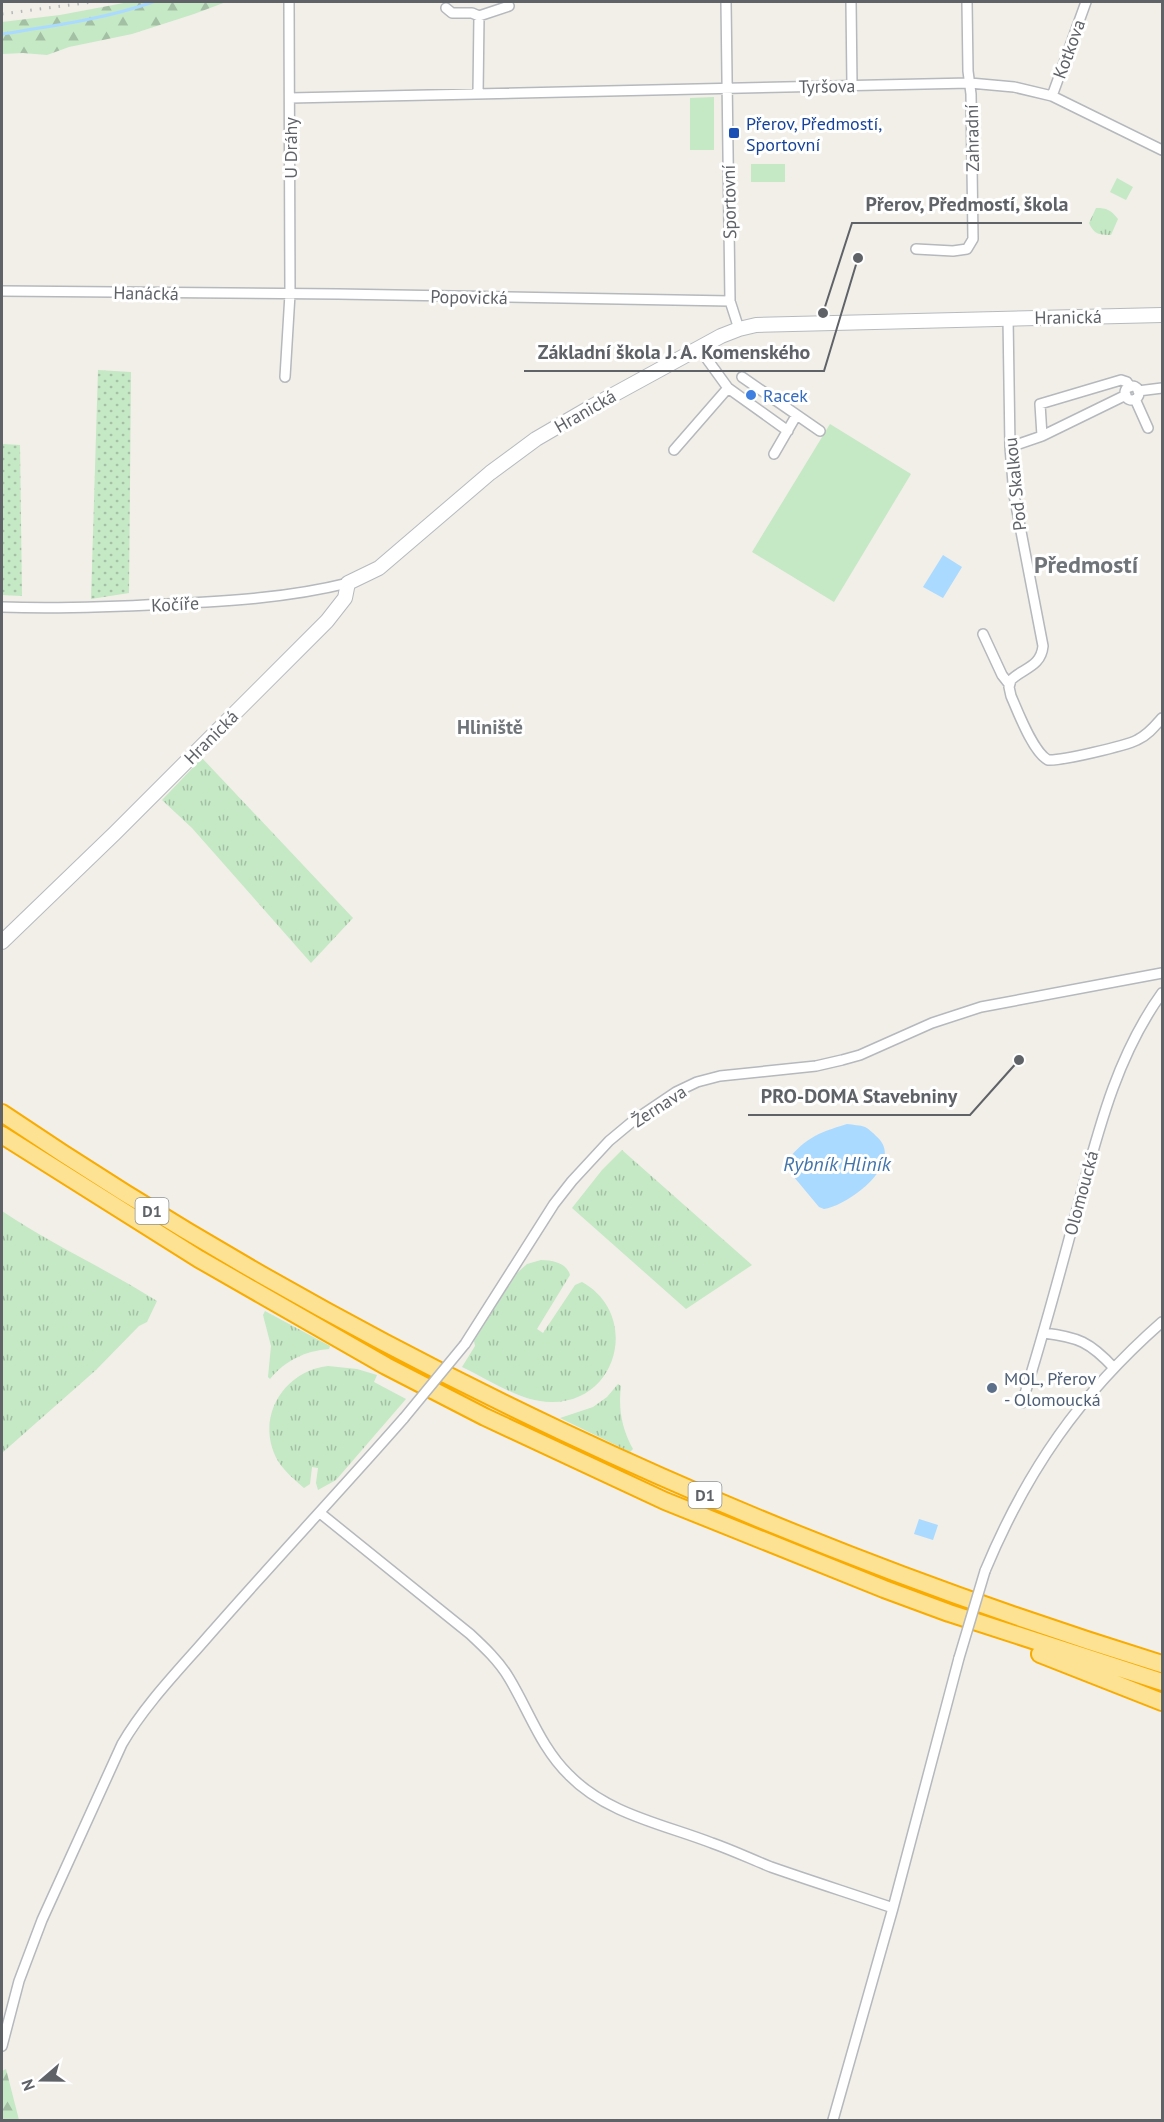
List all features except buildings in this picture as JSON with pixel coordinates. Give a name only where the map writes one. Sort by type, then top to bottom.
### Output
[{"type":"highway","name":"D1","points":[[2,1113],[178,1227],[297,1295],[452,1378],[587,1444],[770,1523],[895,1572],[1162,1664]]},
{"type":"highway","name":"D1","points":[[2,1135],[199,1259],[386,1366],[485,1417],[665,1501],[862,1581],[948,1613],[1162,1682]]},
{"type":"highway","points":[[948,1613],[1065,1665],[1162,1702]]},
{"type":"main road","name":"Hranická","points":[[2,942],[327,621],[345,598],[348,583],[380,568],[490,474],[536,439],[699,348],[739,328],[766,325],[1162,315]]},
{"type":"street","name":"U Dráhy","points":[[289,2],[290,294]]},
{"type":"street","name":"Sportovní","points":[[726,2],[730,301],[739,328]]},
{"type":"street","points":[[851,2],[852,85]]},
{"type":"street","points":[[967,2],[970,83]]},
{"type":"street","name":"Kotkova","points":[[1052,96],[1086,2]]},
{"type":"street","points":[[446,8],[449,12],[472,13],[479,16],[509,6]]},
{"type":"street","points":[[478,94],[479,16]]},
{"type":"street","name":"Tyršova","points":[[290,98],[970,83],[1014,87],[1052,96],[1162,150]]},
{"type":"street","name":"Zahradní","points":[[916,249],[967,249],[973,239],[970,83]]},
{"type":"street","name":"Hanácká","points":[[2,291],[290,294]]},
{"type":"street","points":[[285,377],[290,294]]},
{"type":"street","name":"Popovická","points":[[290,294],[730,301]]},
{"type":"street","name":"Pod Skalkou","points":[[1008,318],[1010,447],[1017,517],[1043,646],[1035,664],[1012,678],[1009,684]]},
{"type":"street","points":[[699,348],[728,388],[788,431]]},
{"type":"street","points":[[742,377],[820,431]]},
{"type":"street","points":[[1042,436],[1040,404],[1121,380],[1127,382],[1148,428]]},
{"type":"street","points":[[674,450],[728,388]]},
{"type":"street","points":[[1010,447],[1042,436],[1132,393],[1162,388]]},
{"type":"street","points":[[774,454],[796,416]]},
{"type":"street","name":"Kočíře","points":[[2,608],[84,608],[244,601],[288,596],[348,583]]},
{"type":"street","points":[[983,634],[1002,675],[1009,684],[1011,696],[1037,749],[1044,758],[1075,756],[1132,742],[1146,734],[1162,717]]},
{"type":"street","name":"Žernava","points":[[2,2046],[19,1981],[42,1920],[122,1744],[136,1720],[404,1418],[465,1344],[554,1204],[578,1173],[609,1141],[633,1121],[676,1092],[697,1082],[720,1076],[816,1066],[842,1060],[860,1055],[932,1023],[981,1007],[1162,973]]},
{"type":"street","name":"Olomoucká","points":[[1022,1403],[1044,1333],[1107,1103],[1132,1044],[1162,993]]},
{"type":"street","points":[[833,2121],[959,1658],[985,1571],[1007,1521],[1038,1465],[1074,1413],[1114,1368],[1162,1322]]},
{"type":"street","points":[[1044,1333],[1073,1337],[1085,1342],[1114,1368]]},
{"type":"street","points":[[320,1513],[486,1649],[510,1679],[550,1753],[585,1790],[633,1815],[774,1868],[892,1908]]},
{"type":"green space","points":[[129,2],[226,2],[132,34],[69,47],[47,55],[2,54],[2,22],[60,15]]},
{"type":"green space","points":[[714,97],[714,150],[690,150],[690,98]]},
{"type":"green space","points":[[751,164],[785,164],[785,182],[751,182]]},
{"type":"green space","points":[[1117,178],[1133,187],[1126,200],[1110,192]]},
{"type":"green space","points":[[1096,208],[1108,210],[1118,219],[1111,235],[1097,233],[1091,227],[1089,223]]},
{"type":"green space","points":[[98,370],[131,372],[129,593],[91,599]]},
{"type":"green space","points":[[830,424],[911,474],[834,602],[752,552]]},
{"type":"green space","points":[[2,444],[20,445],[22,596],[2,595]]},
{"type":"green space","points":[[202,758],[353,918],[311,963],[192,828],[162,800]]},
{"type":"green space","points":[[622,1150],[752,1265],[686,1309],[572,1208],[602,1170]]},
{"type":"green space","points":[[2,1211],[157,1301],[147,1322],[139,1326],[96,1370],[2,1453]]},
{"type":"green space","points":[[541,1260],[562,1265],[570,1275],[537,1329],[543,1333],[575,1285],[582,1282],[600,1296],[611,1314],[616,1334],[614,1354],[606,1373],[593,1388],[574,1398],[551,1402],[517,1394],[462,1367],[475,1346],[474,1341],[517,1273],[527,1264]]},
{"type":"green space","points":[[265,1311],[330,1346],[329,1349],[296,1358],[270,1379],[268,1377],[271,1346],[263,1315]]},
{"type":"green space","points":[[328,1366],[357,1369],[377,1375],[374,1382],[406,1399],[336,1480],[318,1490],[316,1483],[318,1468],[312,1467],[310,1484],[304,1488],[278,1461],[271,1445],[269,1429],[271,1414],[286,1387],[298,1377],[312,1370]]},
{"type":"green space","points":[[618,1384],[621,1386],[622,1419],[633,1449],[630,1452],[560,1418],[593,1407],[607,1397]]},
{"type":"green space","points":[[6,2069],[19,2120],[2,2120],[2,2071]]},
{"type":"water","points":[[943,555],[962,567],[943,598],[923,587]]},
{"type":"water","name":"Rybník Hliník","points":[[847,1124],[863,1126],[872,1132],[884,1146],[884,1158],[880,1169],[860,1191],[835,1206],[824,1209],[819,1207],[784,1165],[811,1138]]},
{"type":"water","points":[[919,1519],[938,1525],[933,1540],[914,1534]]},
{"type":"waterway","points":[[2,34],[97,17],[153,2]]},
{"type":"railway","points":[[2,14],[92,2]]},
{"type":"place","name":"Přerov, Předmostí, Sportovní","points":[[734,133]]},
{"type":"place","name":"Základní škola J. A. Komenského","points":[[858,258]]},
{"type":"place","name":"Přerov, Předmostí, škola","points":[[823,313]]},
{"type":"place","name":"Racek","points":[[751,395]]},
{"type":"place","name":"PRO-DOMA Stavebniny","points":[[1019,1060]]},
{"type":"place","name":"MOL, Přerov - Olomoucká","points":[[992,1388]]},
{"type":"district","name":"Předmostí","points":[[1086,564]]},
{"type":"district","name":"Hliniště","points":[[490,727]]}]
